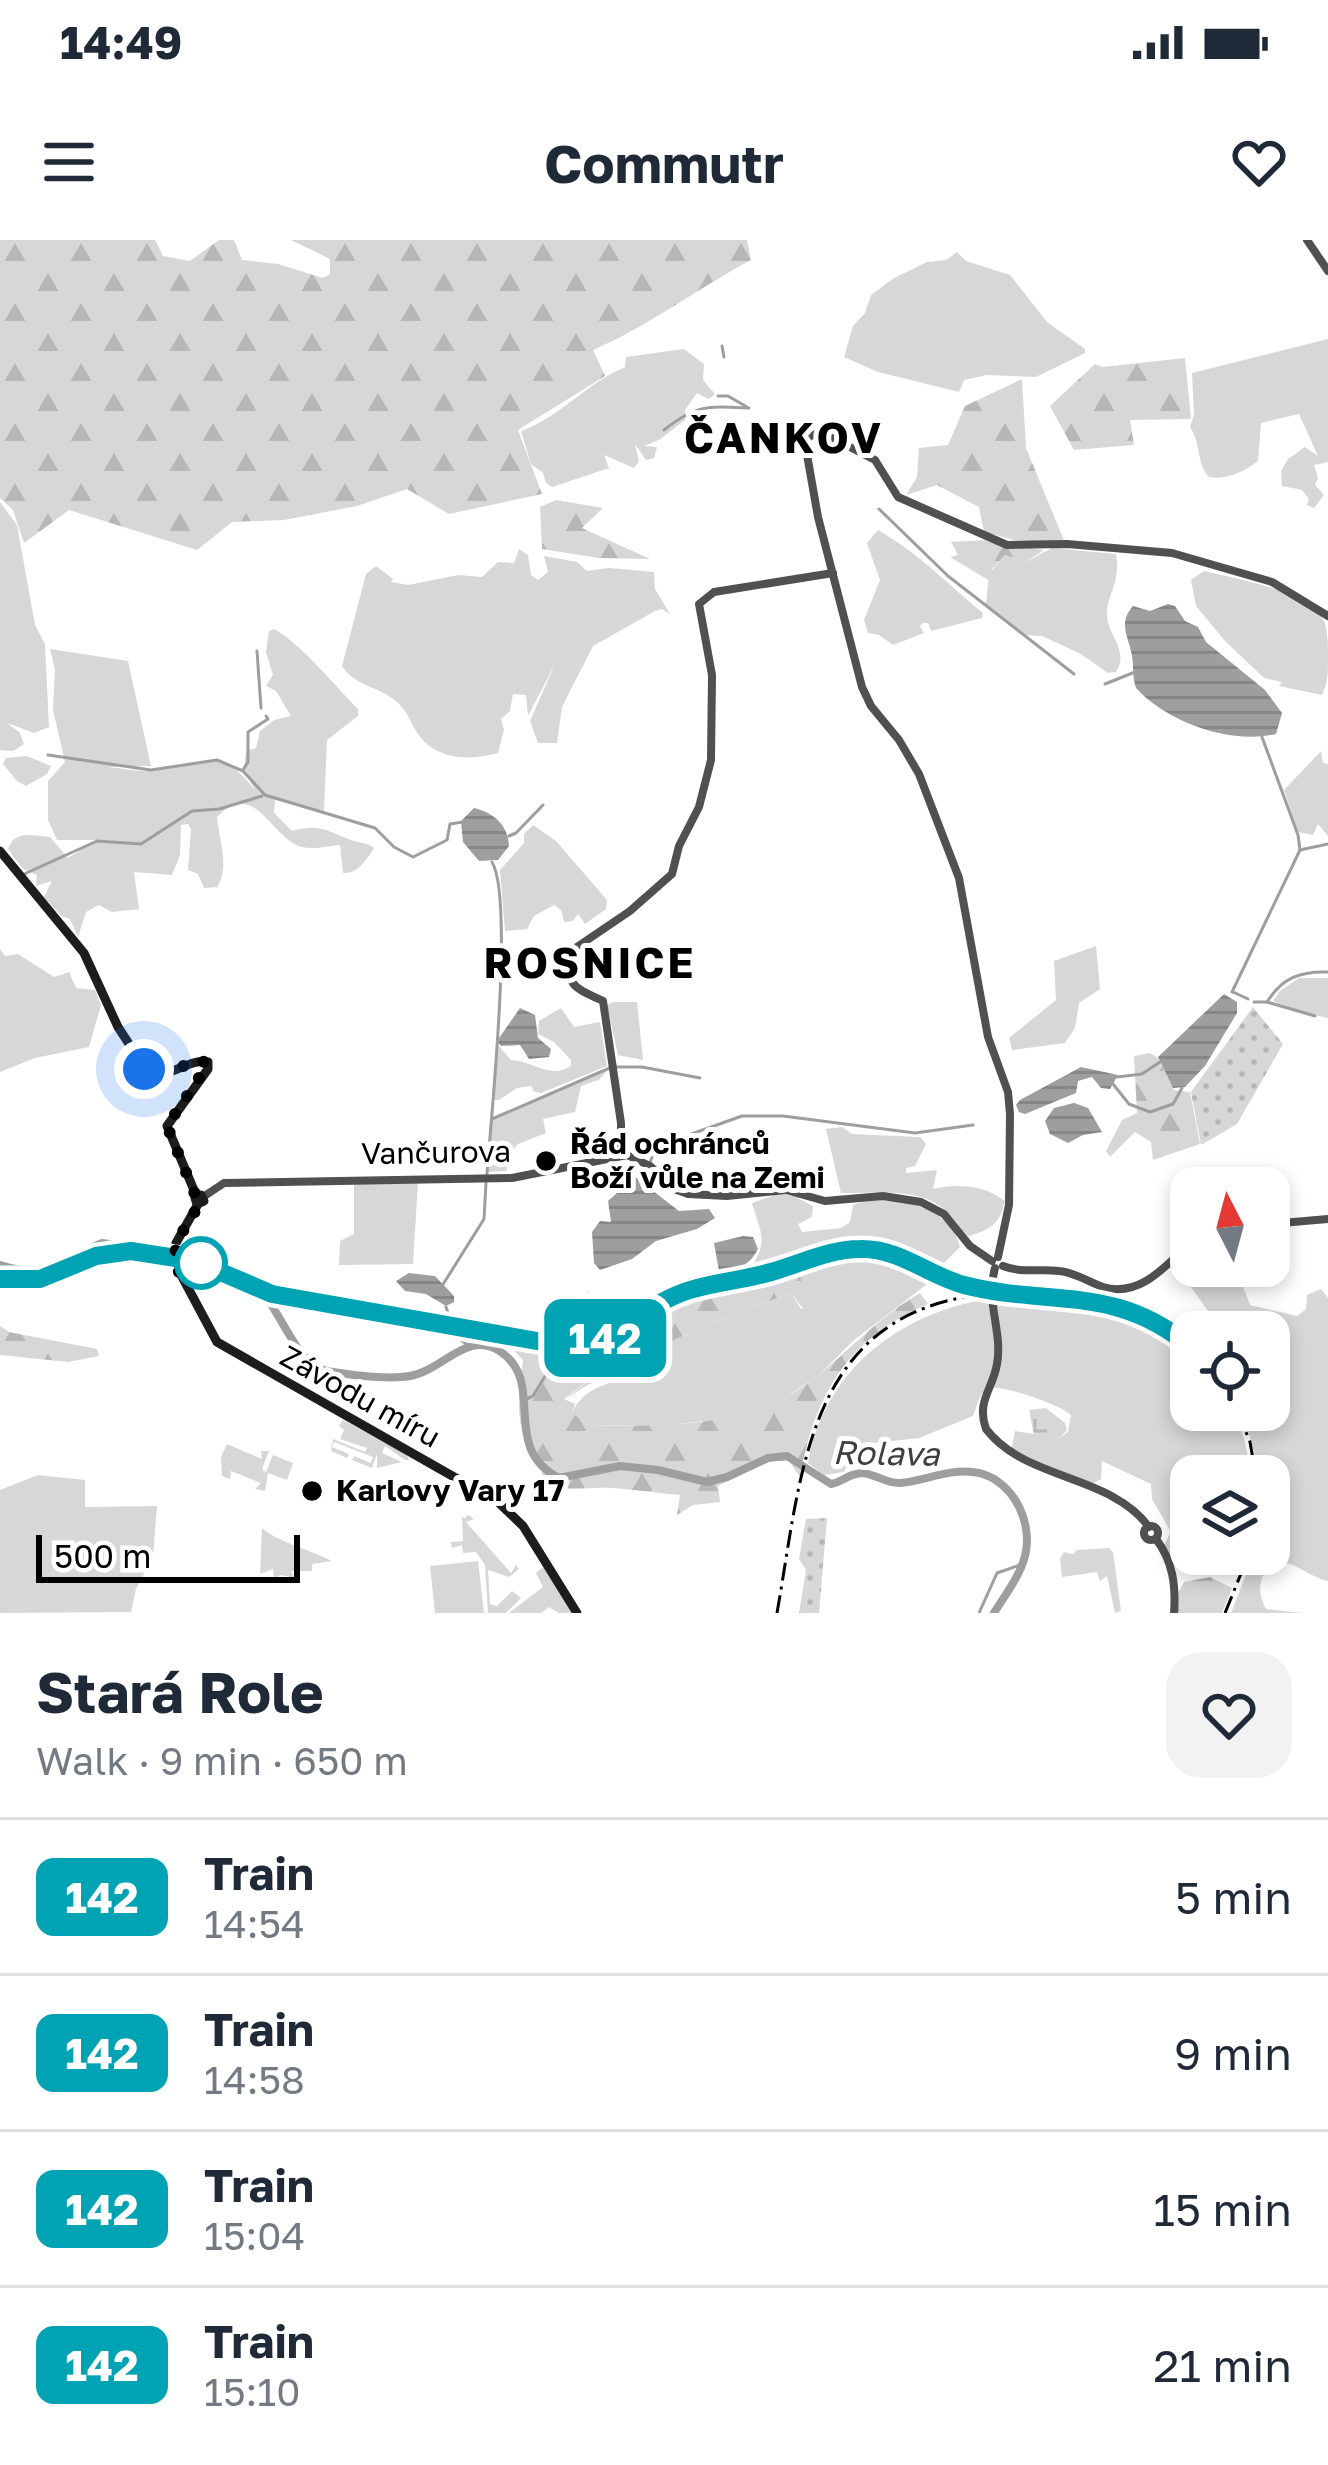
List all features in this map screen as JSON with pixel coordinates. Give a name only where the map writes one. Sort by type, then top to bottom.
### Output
[{"type":"main road","points":[[0,850],[83,953],[118,1027],[148,1073],[160,1075],[207,1061],[208,1067],[167,1126],[199,1199]]},
{"type":"main road","name":"Závodu míru","points":[[199,1199],[174,1250],[202,1320],[221,1346],[498,1502],[526,1530],[577,1613]]},
{"type":"street","points":[[1307,240],[1328,271]]},
{"type":"street","points":[[1174,1613],[1172,1569],[1156,1539],[1146,1538],[1148,1527],[1127,1506],[1018,1458],[986,1429],[983,1399],[998,1364],[991,1293],[1009,1205],[1008,1092],[988,1037],[959,878],[919,774],[862,687],[840,612],[806,449],[808,437],[814,432],[829,434],[875,460],[898,497],[1006,545],[1067,544],[1172,553],[1272,582],[1328,616]]},
{"type":"street","points":[[832,573],[714,592],[702,599],[698,610],[712,675],[711,760],[699,807],[671,874],[630,911],[571,951],[567,970],[576,989],[603,1001],[622,1155],[640,1160],[674,1189],[691,1195],[780,1190],[829,1201],[883,1196],[921,1202],[944,1214],[970,1246],[997,1263],[1027,1272],[1063,1271],[1101,1286],[1125,1289],[1149,1279],[1170,1260]]},
{"type":"street","name":"Vančurova","points":[[199,1199],[224,1183],[515,1178],[622,1155]]},
{"type":"street","points":[[1290,1223],[1327,1220]]},
{"type":"green space","points":[[0,240],[155,240],[163,256],[190,261],[219,240],[234,240],[242,260],[278,264],[323,278],[330,274],[330,259],[291,240],[747,240],[751,260],[593,350],[605,376],[518,430],[542,494],[449,514],[407,489],[357,506],[284,520],[232,522],[197,550],[69,510],[24,543],[13,510],[0,498]]},
{"type":"green space","points":[[957,252],[966,261],[1010,275],[1047,322],[1085,353],[1036,377],[987,375],[964,380],[959,392],[878,372],[844,357],[853,326],[865,313],[871,295],[894,278]]},
{"type":"green space","points":[[1328,339],[1328,462],[1314,465],[1315,485],[1324,495],[1314,508],[1307,505],[1309,499],[1302,490],[1282,486],[1281,471],[1288,459],[1305,447],[1318,456],[1299,414],[1261,423],[1258,461],[1229,476],[1209,477],[1190,427],[1192,373]]},
{"type":"green space","points":[[684,349],[704,364],[703,380],[715,394],[709,399],[697,393],[685,410],[685,420],[644,446],[657,447],[654,458],[646,460],[635,444],[639,461],[634,468],[604,455],[609,468],[552,487],[546,483],[543,473],[531,464],[521,431],[625,367],[626,357]]},
{"type":"green space","points":[[1185,358],[1191,419],[1130,420],[1134,445],[1074,450],[1050,406],[1095,364]]},
{"type":"green space","points":[[1022,379],[1026,448],[1065,543],[1014,540],[984,532],[979,507],[937,485],[906,495],[917,477],[919,448],[948,445],[965,406]]},
{"type":"green space","points":[[556,500],[603,508],[582,528],[650,559],[599,558],[542,549],[540,507]]},
{"type":"green space","points":[[0,502],[17,525],[35,625],[45,644],[49,727],[34,733],[7,723],[20,733],[24,744],[13,751],[0,750]]},
{"type":"green space","points":[[878,530],[932,569],[983,613],[982,618],[931,631],[923,623],[924,633],[893,645],[868,633],[864,620],[880,580],[867,543]]},
{"type":"green space","points":[[985,540],[1044,550],[1026,562],[1005,555],[992,569],[990,581],[950,557],[958,555],[951,542]]},
{"type":"green space","points":[[1052,548],[1116,554],[1117,573],[1107,614],[1119,650],[1116,672],[1108,673],[1042,636],[1021,635],[986,605],[989,574],[1005,555],[1026,562]]},
{"type":"green space","points":[[519,549],[528,555],[531,575],[538,580],[548,572],[544,556],[577,562],[587,571],[654,572],[655,589],[670,614],[655,611],[593,646],[562,707],[557,743],[538,743],[530,721],[555,664],[528,716],[526,695],[513,694],[510,711],[501,719],[504,730],[498,753],[444,754],[425,743],[397,702],[342,666],[366,574],[376,566],[391,582],[408,585],[458,575],[482,577],[498,562],[514,563]]},
{"type":"green space","points":[[1204,571],[1286,593],[1314,610],[1324,621],[1327,639],[1322,695],[1264,678],[1225,641],[1196,606],[1191,580]]},
{"type":"green space","points":[[274,629],[318,666],[358,709],[358,716],[327,740],[324,811],[275,800],[274,813],[292,831],[318,828],[374,848],[358,868],[343,873],[340,845],[302,847],[252,807],[230,806],[217,817],[223,863],[217,887],[204,888],[198,874],[188,870],[191,829],[181,825],[180,855],[172,875],[134,872],[139,909],[112,912],[99,905],[86,912],[78,937],[70,919],[44,897],[52,881],[36,886],[37,875],[23,869],[8,849],[20,836],[50,837],[68,858],[90,844],[112,840],[57,840],[48,820],[48,781],[65,762],[53,710],[55,670],[50,649],[128,661],[151,766],[108,767],[161,770],[215,761],[227,764],[255,790],[244,771],[246,751],[256,748],[260,731],[274,720],[291,716],[276,691],[266,686],[273,675],[266,652],[269,631]]},
{"type":"green space","points":[[1321,751],[1323,763],[1328,764],[1328,836],[1318,824],[1313,835],[1298,832],[1284,790]]},
{"type":"green space","points":[[27,756],[51,766],[47,774],[26,786],[3,764],[6,758]]},
{"type":"green space","points":[[533,825],[556,841],[607,900],[606,909],[585,924],[578,914],[564,922],[554,905],[534,916],[527,929],[505,931],[500,870]]},
{"type":"green space","points":[[1096,946],[1100,989],[1079,1003],[1075,1028],[1065,1043],[1012,1050],[1009,1038],[1056,1000],[1054,961]]},
{"type":"green space","points":[[0,949],[5,956],[18,954],[54,977],[69,972],[76,988],[95,990],[101,1005],[89,1047],[35,1058],[0,1072]]},
{"type":"green space","points":[[1299,978],[1328,978],[1328,1018],[1273,1001]]},
{"type":"green space","points":[[637,1002],[643,1060],[618,1055],[607,1005]]},
{"type":"green space","points":[[1253,1007],[1283,1044],[1237,1124],[1201,1145],[1191,1092]]},
{"type":"green space","points":[[561,1008],[574,1027],[600,1022],[607,1066],[541,1093],[532,1086],[517,1088],[492,1100],[498,1045],[511,1060],[556,1071],[571,1066],[554,1042],[538,1034],[539,1021]]},
{"type":"green space","points":[[1150,1053],[1158,1058],[1174,1090],[1190,1092],[1200,1144],[1153,1160],[1151,1142],[1135,1132],[1110,1157],[1106,1151],[1122,1120],[1137,1113],[1134,1056]]},
{"type":"green space","points":[[607,1071],[599,1080],[581,1086],[575,1112],[543,1119],[546,1133],[518,1144],[506,1159],[507,1171],[487,1172],[490,1119]]},
{"type":"green space","points":[[842,1127],[852,1134],[920,1137],[926,1144],[906,1173],[937,1170],[933,1189],[961,1186],[989,1192],[1005,1201],[1000,1215],[988,1229],[968,1236],[940,1206],[918,1196],[841,1193],[826,1129]]},
{"type":"green space","points":[[354,1182],[418,1182],[413,1264],[339,1265],[340,1241],[354,1234]]},
{"type":"green space","points":[[778,1194],[813,1206],[812,1217],[798,1224],[802,1232],[841,1228],[850,1222],[853,1205],[900,1201],[945,1221],[960,1247],[941,1266],[888,1244],[855,1242],[757,1269],[753,1264],[761,1248],[761,1234],[752,1203]]},
{"type":"green space","points":[[870,1252],[902,1259],[936,1277],[926,1285],[901,1262],[885,1256],[830,1259],[799,1274],[812,1309],[803,1309],[791,1293],[595,1376],[564,1399],[575,1404],[572,1413],[588,1425],[680,1424],[739,1415],[794,1392],[920,1293],[928,1304],[876,1334],[839,1373],[815,1420],[800,1477],[789,1461],[770,1461],[718,1486],[720,1502],[693,1505],[677,1515],[680,1495],[566,1488],[542,1480],[520,1418],[523,1360],[509,1345],[494,1339],[557,1348],[593,1345],[690,1293],[769,1276],[834,1255]]},
{"type":"green space","points":[[855,1254],[896,1260],[926,1285],[853,1341],[817,1377],[770,1407],[729,1418],[662,1426],[588,1425],[572,1414],[593,1390],[640,1371],[589,1384],[564,1400],[595,1376],[791,1293],[801,1309],[812,1309],[799,1279],[801,1271]]},
{"type":"green space","points":[[1191,1287],[1243,1287],[1250,1305],[1276,1311],[1208,1311]]},
{"type":"green space","points":[[1321,1289],[1328,1298],[1328,1581],[1290,1564],[1290,1455],[1255,1455],[1248,1431],[1290,1431],[1290,1314],[1297,1316],[1306,1309],[1307,1295]]},
{"type":"green space","points":[[988,1299],[1043,1301],[1096,1308],[1145,1325],[1170,1339],[1170,1431],[1241,1431],[1248,1455],[1170,1455],[1170,1530],[1152,1499],[1151,1484],[1102,1461],[1101,1479],[1092,1484],[1011,1452],[1015,1431],[1060,1438],[1068,1432],[1071,1415],[1016,1392],[987,1389],[973,1416],[919,1438],[857,1445],[844,1472],[824,1475],[808,1463],[830,1401],[849,1374],[896,1333],[955,1306]]},
{"type":"green space","points":[[0,1326],[9,1332],[97,1349],[99,1356],[68,1362],[0,1355]]},
{"type":"green space","points":[[1046,1408],[1067,1430],[1047,1453],[1032,1450],[1036,1445],[1029,1410]]},
{"type":"green space","points":[[343,1420],[412,1456],[412,1459],[407,1454],[409,1460],[405,1460],[385,1446],[382,1453],[402,1462],[377,1468],[377,1454],[372,1468],[352,1460],[354,1456],[371,1463],[373,1457],[334,1442],[332,1447],[349,1454],[347,1458],[331,1451],[333,1439],[365,1452],[367,1448],[340,1439]]},
{"type":"green space","points":[[227,1444],[262,1459],[261,1451],[269,1451],[262,1469],[266,1472],[273,1455],[293,1463],[287,1480],[268,1473],[265,1491],[255,1489],[261,1483],[231,1471],[230,1479],[222,1476],[221,1457]]},
{"type":"green space","points":[[38,1475],[85,1480],[85,1507],[157,1506],[153,1557],[136,1589],[131,1612],[0,1613],[0,1490]]},
{"type":"green space","points":[[462,1515],[474,1519],[466,1522],[511,1573],[516,1565],[519,1569],[509,1577],[488,1570],[490,1604],[497,1606],[512,1591],[521,1598],[506,1613],[488,1613],[485,1565],[476,1552],[463,1553],[462,1545],[452,1548],[451,1542],[463,1541]]},
{"type":"green space","points":[[827,1518],[819,1613],[799,1613],[806,1570],[799,1559],[806,1519]]},
{"type":"green space","points":[[262,1528],[332,1561],[312,1564],[312,1571],[291,1571],[294,1578],[274,1578],[273,1569],[260,1574]]},
{"type":"green space","points":[[1109,1548],[1121,1611],[1115,1613],[1107,1576],[1100,1581],[1097,1572],[1062,1577],[1060,1558],[1064,1552]]},
{"type":"green space","points":[[478,1561],[484,1613],[435,1613],[430,1566]]},
{"type":"green space","points":[[543,1567],[575,1613],[549,1607],[541,1613],[509,1613],[543,1587],[536,1573]]},
{"type":"green space","points":[[1246,1575],[1264,1575],[1261,1596],[1266,1609],[1303,1613],[1231,1613]]},
{"type":"green space","points":[[1210,1577],[1232,1588],[1222,1613],[1177,1613],[1177,1595],[1184,1582]]},
{"type":"shaded area","points":[[1168,604],[1265,690],[1282,713],[1276,734],[1239,736],[1200,728],[1164,711],[1136,688],[1126,618],[1133,606],[1150,611]]},
{"type":"shaded area","points":[[474,808],[494,817],[506,832],[509,846],[498,860],[479,861],[463,842],[461,821]]},
{"type":"shaded area","points":[[1224,994],[1237,1002],[1237,1013],[1205,1066],[1185,1087],[1173,1088],[1158,1057]]},
{"type":"shaded area","points":[[520,1008],[535,1015],[538,1038],[551,1049],[549,1057],[529,1059],[520,1045],[501,1046],[497,1041]]},
{"type":"shaded area","points":[[1081,1067],[1118,1075],[1110,1089],[1101,1088],[1092,1077],[1078,1081],[1076,1093],[1025,1114],[1019,1112],[1020,1100]]},
{"type":"shaded area","points":[[1074,1103],[1088,1108],[1102,1132],[1068,1143],[1050,1134],[1045,1121],[1054,1108]]},
{"type":"shaded area","points":[[635,1177],[679,1211],[709,1209],[715,1218],[600,1270],[594,1263],[592,1232],[600,1221],[611,1222],[608,1201]]},
{"type":"shaded area","points":[[753,1237],[755,1254],[737,1269],[719,1271],[714,1243]]},
{"type":"shaded area","points":[[409,1273],[435,1276],[454,1302],[446,1306],[426,1294],[405,1291],[396,1281]]},
{"type":"waterway","points":[[722,346],[724,357]]},
{"type":"waterway","points":[[718,396],[747,407]]},
{"type":"waterway","points":[[664,430],[704,408],[749,408]]},
{"type":"waterway","points":[[879,509],[948,576],[1074,674]]},
{"type":"waterway","points":[[257,651],[261,708]]},
{"type":"waterway","points":[[1105,684],[1135,672]]},
{"type":"waterway","points":[[243,770],[248,762],[248,732],[266,716]]},
{"type":"waterway","points":[[1232,992],[1300,850],[1262,737]]},
{"type":"waterway","points":[[48,755],[151,770],[217,760],[243,771],[265,795],[375,828],[413,857],[447,840],[450,824],[463,822]]},
{"type":"waterway","points":[[22,875],[97,841],[141,844],[192,811],[219,809],[262,796]]},
{"type":"waterway","points":[[509,836],[543,805]]},
{"type":"waterway","points":[[1300,850],[1328,844]]},
{"type":"waterway","points":[[487,1174],[501,962],[498,884],[492,862]]},
{"type":"waterway","points":[[1254,1002],[1267,1002],[1293,978],[1328,972]]},
{"type":"waterway","points":[[1233,992],[1248,999]]},
{"type":"waterway","points":[[1267,1002],[1315,1016]]},
{"type":"waterway","points":[[1117,1077],[1142,1074],[1163,1060]]},
{"type":"waterway","points":[[492,1119],[612,1067],[642,1067],[700,1078]]},
{"type":"waterway","points":[[1113,1084],[1129,1104],[1150,1112],[1173,1104],[1182,1088]]},
{"type":"waterway","points":[[650,1163],[654,1151],[669,1142],[742,1116],[783,1116],[915,1133],[973,1125]]},
{"type":"waterway","points":[[442,1286],[484,1219],[486,1183]]},
{"type":"waterway","name":"Rolava","points":[[0,1265],[43,1269],[102,1243],[217,1263],[262,1291],[296,1346],[316,1367],[327,1371],[410,1376],[466,1348],[489,1346],[514,1365],[521,1381],[531,1450],[559,1478],[620,1466],[707,1482],[768,1458],[787,1456],[831,1484],[862,1473],[900,1483],[954,1472],[987,1475],[1017,1502],[1027,1543],[1020,1571],[994,1613]]},
{"type":"waterway","points":[[533,1396],[583,1314],[588,1294]]},
{"type":"waterway","points":[[446,1307],[451,1323]]},
{"type":"waterway","points":[[455,1336],[468,1345]]},
{"type":"waterway","points":[[524,1400],[531,1397]]},
{"type":"waterway","points":[[979,1613],[997,1573],[1023,1564]]},
{"type":"railway","points":[[0,1279],[40,1279],[104,1253],[144,1252],[195,1261],[268,1293],[565,1346],[608,1336],[686,1292],[851,1249],[893,1253],[969,1286],[1052,1296]]},
{"type":"railway","points":[[777,1613],[807,1456],[823,1408],[847,1366],[881,1332],[926,1307],[986,1294]]},
{"type":"railway","points":[[1039,1295],[1120,1308],[1170,1332]]},
{"type":"railway","points":[[1246,1431],[1252,1455]]},
{"type":"railway","points":[[1225,1613],[1240,1575]]},
{"type":"train","name":"142","points":[[0,1279],[40,1279],[96,1256],[131,1251],[195,1261],[272,1294],[565,1346],[608,1336],[686,1292],[834,1252],[870,1249],[898,1255],[969,1286],[1123,1307],[1170,1331]]},
{"type":"place","name":"Řád ochránců Boží vůle na Zemi","points":[[546,1161]]},
{"type":"place","name":"Karlovy Vary 17","points":[[312,1491]]},
{"type":"district","name":"ČANKOV","points":[[784,438]]},
{"type":"district","name":"ROSNICE","points":[[590,963]]},
{"type":"route","points":[[144,1069],[155,1076],[200,1060],[209,1066],[167,1126],[199,1204],[176,1243],[173,1260],[181,1276],[201,1263]]}]
